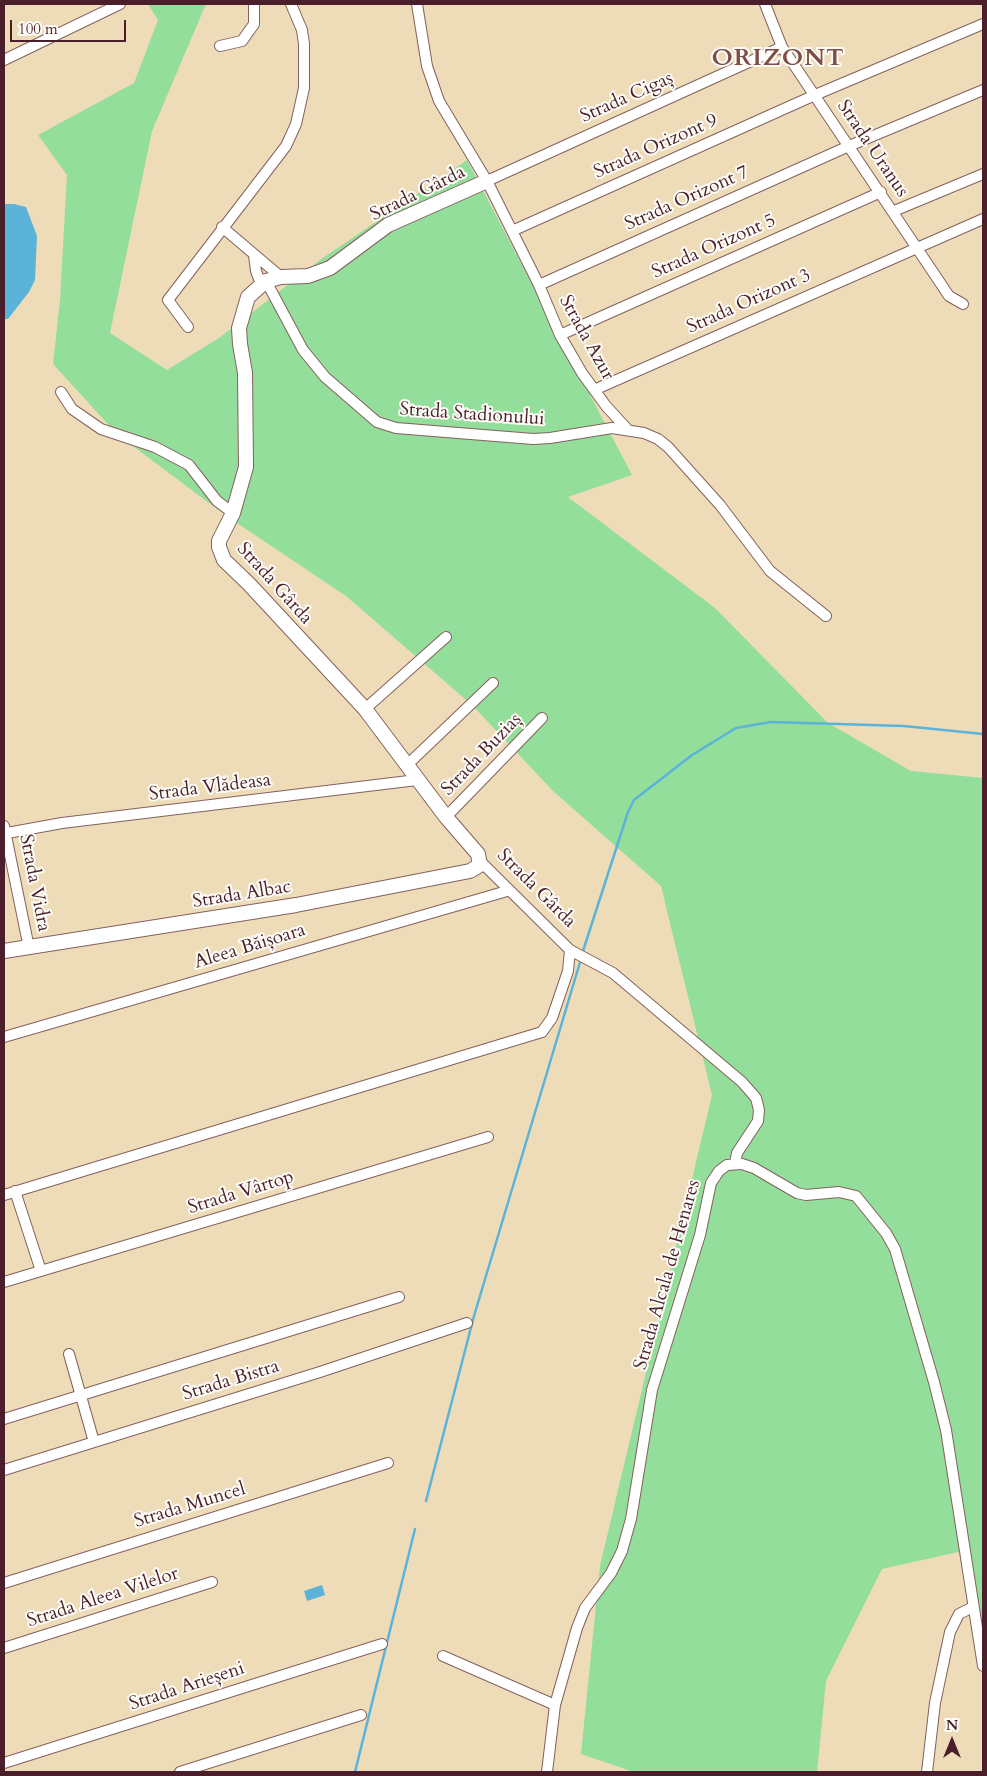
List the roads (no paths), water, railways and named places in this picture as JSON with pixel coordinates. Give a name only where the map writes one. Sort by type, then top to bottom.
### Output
[{"type":"street","points":[[4,60],[120,4]]},
{"type":"street","points":[[220,46],[242,41],[254,24],[254,4]]},
{"type":"street","points":[[188,327],[168,300],[222,227],[286,146],[296,124],[304,88],[304,44],[300,23],[291,4]]},
{"type":"street","name":"Strada Azur","points":[[417,4],[432,83],[440,101],[487,181],[539,285],[560,335],[594,390],[628,430]]},
{"type":"street","name":"Strada Uranus","points":[[765,4],[782,47],[918,246],[949,296],[963,304]]},
{"type":"street","name":"Strada Orizont 9","points":[[512,231],[815,95],[983,24]]},
{"type":"street","name":"Strada Cigaș","points":[[487,181],[782,47]]},
{"type":"street","name":"Strada Orizont 7","points":[[539,285],[849,146],[983,90]]},
{"type":"street","points":[[894,211],[983,174]]},
{"type":"street","name":"Strada Gârda","points":[[487,181],[388,225],[330,268],[308,276],[281,277],[263,282],[248,297],[239,328],[245,373],[246,467],[233,513],[220,541],[220,553],[224,560],[249,584],[365,709],[446,818],[471,844],[478,854],[480,862],[507,891],[573,951],[613,973],[742,1082],[756,1098],[759,1110],[758,1121],[737,1153],[735,1164]]},
{"type":"street","name":"Strada Orizont 5","points":[[560,335],[881,192]]},
{"type":"street","name":"Strada Orizont 3","points":[[594,390],[983,219]]},
{"type":"street","points":[[222,227],[281,277]]},
{"type":"street","name":"Strada Stadionului","points":[[254,255],[256,271],[303,350],[325,377],[376,422],[396,428],[533,439],[612,428],[628,430]]},
{"type":"street","points":[[61,392],[72,409],[101,429],[155,447],[189,465],[217,501],[233,513]]},
{"type":"street","points":[[628,430],[658,439],[668,447],[720,505],[770,571],[826,616]]},
{"type":"street","points":[[365,709],[446,637]]},
{"type":"street","points":[[406,766],[493,683]]},
{"type":"street","name":"Strada Buziaș","points":[[446,818],[542,718]]},
{"type":"street","name":"Strada Vlădeasa","points":[[5,829],[417,780]]},
{"type":"street","name":"Strada Vidra","points":[[5,829],[29,948]]},
{"type":"street","name":"Strada Albac","points":[[4,951],[296,905],[475,869],[480,862]]},
{"type":"street","name":"Aleea Băișoara","points":[[4,1037],[507,891]]},
{"type":"street","points":[[4,1195],[542,1032],[552,1018],[573,951]]},
{"type":"street","name":"Strada Vârtop","points":[[4,1282],[488,1136]]},
{"type":"street","points":[[735,1164],[754,1168],[797,1193],[806,1195],[847,1192],[856,1196],[886,1233],[895,1249],[946,1430],[983,1666]]},
{"type":"street","name":"Strada Alcala de Henares","points":[[547,1772],[555,1705],[580,1617],[611,1573],[622,1552],[631,1519],[652,1390],[700,1235],[711,1183],[719,1171],[727,1165],[735,1164]]},
{"type":"street","points":[[15,1192],[41,1271]]},
{"type":"street","points":[[4,1419],[398,1297]]},
{"type":"street","name":"Strada Bistra","points":[[4,1470],[320,1372],[466,1323]]},
{"type":"street","points":[[69,1354],[94,1442]]},
{"type":"street","name":"Strada Muncel","points":[[4,1583],[388,1463]]},
{"type":"street","name":"Strada Aleea Vilelor","points":[[4,1648],[212,1582]]},
{"type":"street","points":[[927,1772],[935,1702],[950,1632],[959,1614],[973,1608]]},
{"type":"street","name":"Strada Arieșeni","points":[[4,1763],[382,1644]]},
{"type":"street","points":[[443,1656],[555,1705]]},
{"type":"street","points":[[180,1772],[361,1715]]},
{"type":"water","points":[[4,204],[26,207],[37,236],[35,280],[29,292],[8,319],[4,319]]},
{"type":"water","points":[[322,1585],[325,1595],[307,1601],[304,1591]]},
{"type":"waterway","points":[[582,954],[628,812],[634,800],[692,755],[736,728],[771,722],[904,726],[983,734]]},
{"type":"waterway","points":[[426,1501],[474,1316],[581,959]]},
{"type":"waterway","points":[[355,1772],[415,1529]]},
{"type":"district","name":"ORIZONT","points":[[778,59]]}]
